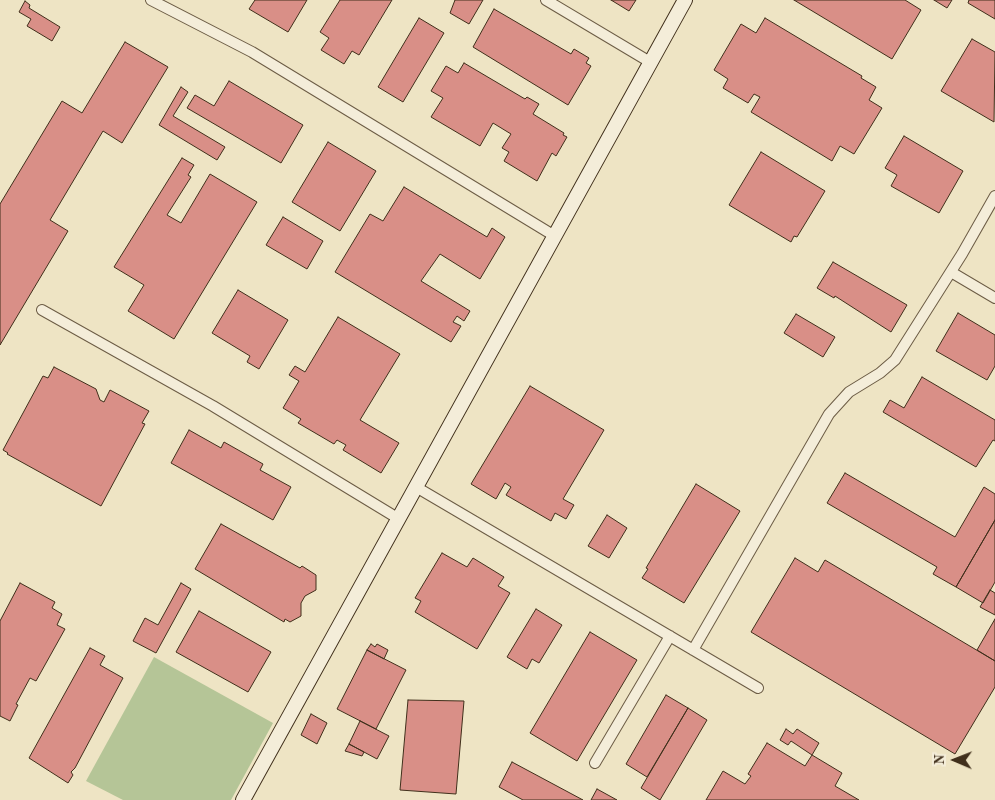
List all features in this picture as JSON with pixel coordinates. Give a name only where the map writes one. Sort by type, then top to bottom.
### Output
[{"type":"street","points":[[151,0],[252,52],[554,235]]},
{"type":"street","points":[[546,0],[650,62]]},
{"type":"street","points":[[243,800],[685,0]]},
{"type":"street","points":[[693,650],[829,414],[848,392],[880,373],[895,360],[995,196]]},
{"type":"street","points":[[950,272],[995,298]]},
{"type":"street","points":[[42,310],[213,406],[399,519]]},
{"type":"street","points":[[416,487],[758,688]]},
{"type":"street","points":[[595,764],[670,636]]},
{"type":"green space","points":[[154,657],[273,723],[231,800],[123,800],[86,781]]},
{"type":"building","points":[[255,0],[307,0],[288,32],[249,9]]},
{"type":"building","points":[[340,0],[392,0],[359,55],[352,51],[344,64],[321,50],[329,38],[320,32]]},
{"type":"building","points":[[455,0],[483,0],[469,24],[450,13]]},
{"type":"building","points":[[611,0],[636,0],[629,11]]},
{"type":"building","points":[[794,0],[905,0],[921,10],[892,59]]},
{"type":"building","points":[[934,0],[952,0],[947,8]]},
{"type":"building","points":[[969,0],[995,0],[995,19],[968,3]]},
{"type":"building","points":[[25,1],[30,5],[29,8],[60,27],[52,41],[27,26],[31,19],[19,12]]},
{"type":"building","points":[[494,9],[571,54],[574,49],[589,58],[586,63],[591,66],[568,105],[473,47]]},
{"type":"building","points":[[419,18],[444,33],[403,102],[378,87]]},
{"type":"building","points":[[765,18],[862,76],[861,78],[876,87],[869,100],[882,108],[854,154],[840,146],[832,161],[751,112],[760,97],[754,94],[748,103],[723,88],[728,79],[714,70],[741,24],[756,33]]},
{"type":"building","points":[[972,39],[995,52],[994,122],[941,91]]},
{"type":"building","points":[[125,42],[168,67],[122,143],[103,131],[50,220],[68,231],[0,345],[0,204],[62,101],[82,113]]},
{"type":"building","points":[[464,63],[525,99],[527,97],[539,104],[533,114],[564,133],[563,135],[567,137],[556,156],[552,153],[537,181],[504,161],[509,152],[502,148],[511,134],[493,123],[480,146],[431,117],[443,98],[431,91],[446,66],[458,73]]},
{"type":"building","points":[[229,81],[303,125],[281,163],[187,108],[195,95],[214,106]]},
{"type":"building","points":[[181,87],[188,92],[173,116],[225,147],[217,160],[159,125]]},
{"type":"building","points":[[904,136],[963,171],[939,213],[891,186],[897,175],[885,168]]},
{"type":"building","points":[[328,142],[376,171],[340,231],[292,202]]},
{"type":"building","points":[[761,152],[825,191],[797,237],[794,236],[791,242],[729,205]]},
{"type":"building","points":[[182,158],[194,165],[188,175],[191,177],[167,215],[181,223],[210,174],[257,202],[174,339],[128,311],[144,285],[114,267]]},
{"type":"building","points":[[404,187],[487,237],[492,228],[505,237],[480,279],[440,254],[421,281],[470,311],[464,321],[457,316],[453,322],[461,326],[451,342],[335,272],[370,214],[383,221]]},
{"type":"building","points":[[283,217],[323,241],[307,269],[266,245]]},
{"type":"building","points":[[833,262],[907,305],[891,332],[835,296],[834,298],[817,288]]},
{"type":"building","points":[[238,290],[288,320],[259,369],[247,362],[250,356],[212,333]]},
{"type":"building","points":[[958,313],[995,335],[995,366],[987,380],[936,351]]},
{"type":"building","points":[[796,314],[835,337],[823,357],[784,333]]},
{"type":"building","points":[[338,317],[400,354],[360,420],[399,443],[381,473],[343,450],[346,445],[337,440],[334,444],[298,423],[301,419],[283,408],[299,381],[289,375],[295,366],[305,372]]},
{"type":"building","points":[[54,367],[96,389],[100,400],[104,402],[110,390],[149,411],[142,423],[145,424],[101,506],[3,450],[43,376],[48,378]]},
{"type":"building","points":[[922,377],[995,420],[995,441],[993,440],[976,467],[883,412],[890,400],[904,408]]},
{"type":"building","points":[[530,386],[604,430],[563,499],[574,505],[566,519],[555,513],[551,521],[506,495],[511,487],[505,483],[496,499],[471,484]]},
{"type":"building","points":[[189,430],[221,448],[224,442],[263,464],[260,470],[291,487],[273,520],[171,463]]},
{"type":"building","points":[[845,473],[955,537],[984,487],[995,494],[995,520],[956,587],[933,574],[937,567],[827,503]]},
{"type":"building","points":[[696,484],[740,511],[684,603],[642,578],[648,569],[646,568]]},
{"type":"building","points":[[607,515],[627,528],[609,558],[588,546]]},
{"type":"building","points":[[995,520],[995,582],[983,603],[956,587]]},
{"type":"building","points":[[221,524],[316,575],[316,590],[305,596],[301,603],[301,616],[290,622],[285,619],[284,622],[195,569]]},
{"type":"building","points":[[442,553],[467,567],[473,558],[504,577],[498,586],[510,593],[477,649],[415,612],[421,601],[415,598]]},
{"type":"building","points":[[795,558],[818,572],[825,560],[995,661],[995,687],[955,754],[751,632]]},
{"type":"building","points":[[20,583],[55,602],[52,608],[62,614],[57,625],[65,629],[36,681],[30,678],[16,704],[18,705],[10,721],[0,716],[0,621]]},
{"type":"building","points":[[181,583],[191,589],[156,653],[133,641],[145,618],[158,625]]},
{"type":"building","points":[[990,590],[995,593],[995,615],[980,607]]},
{"type":"building","points":[[536,609],[562,625],[539,663],[532,659],[527,669],[507,657]]},
{"type":"building","points":[[199,611],[271,652],[248,692],[176,652]]},
{"type":"building","points":[[995,619],[995,661],[977,650]]},
{"type":"building","points":[[590,632],[637,660],[577,761],[530,733]]},
{"type":"building","points":[[371,644],[375,647],[377,644],[388,650],[384,659],[367,650]]},
{"type":"building","points":[[90,648],[105,656],[100,665],[123,678],[75,768],[71,772],[73,775],[68,783],[29,758]]},
{"type":"building","points":[[367,650],[406,670],[376,729],[337,709]]},
{"type":"building","points":[[666,695],[688,708],[647,777],[626,764]]},
{"type":"building","points":[[408,700],[464,701],[456,794],[400,790]]},
{"type":"building","points":[[688,708],[707,720],[660,800],[641,788]]},
{"type":"building","points":[[311,714],[327,723],[317,744],[301,735]]},
{"type":"building","points":[[360,721],[389,736],[377,759],[349,744]]},
{"type":"building","points":[[786,729],[793,734],[797,729],[819,743],[812,755],[791,741],[788,745],[780,740]]},
{"type":"building","points":[[767,743],[805,766],[812,755],[842,773],[835,786],[859,800],[706,800],[723,771],[745,784],[751,776],[748,774]]},
{"type":"building","points":[[349,744],[364,752],[362,756],[345,751]]},
{"type":"building","points":[[512,762],[583,800],[523,800],[499,787]]},
{"type":"building","points":[[597,789],[617,800],[591,800]]}]
